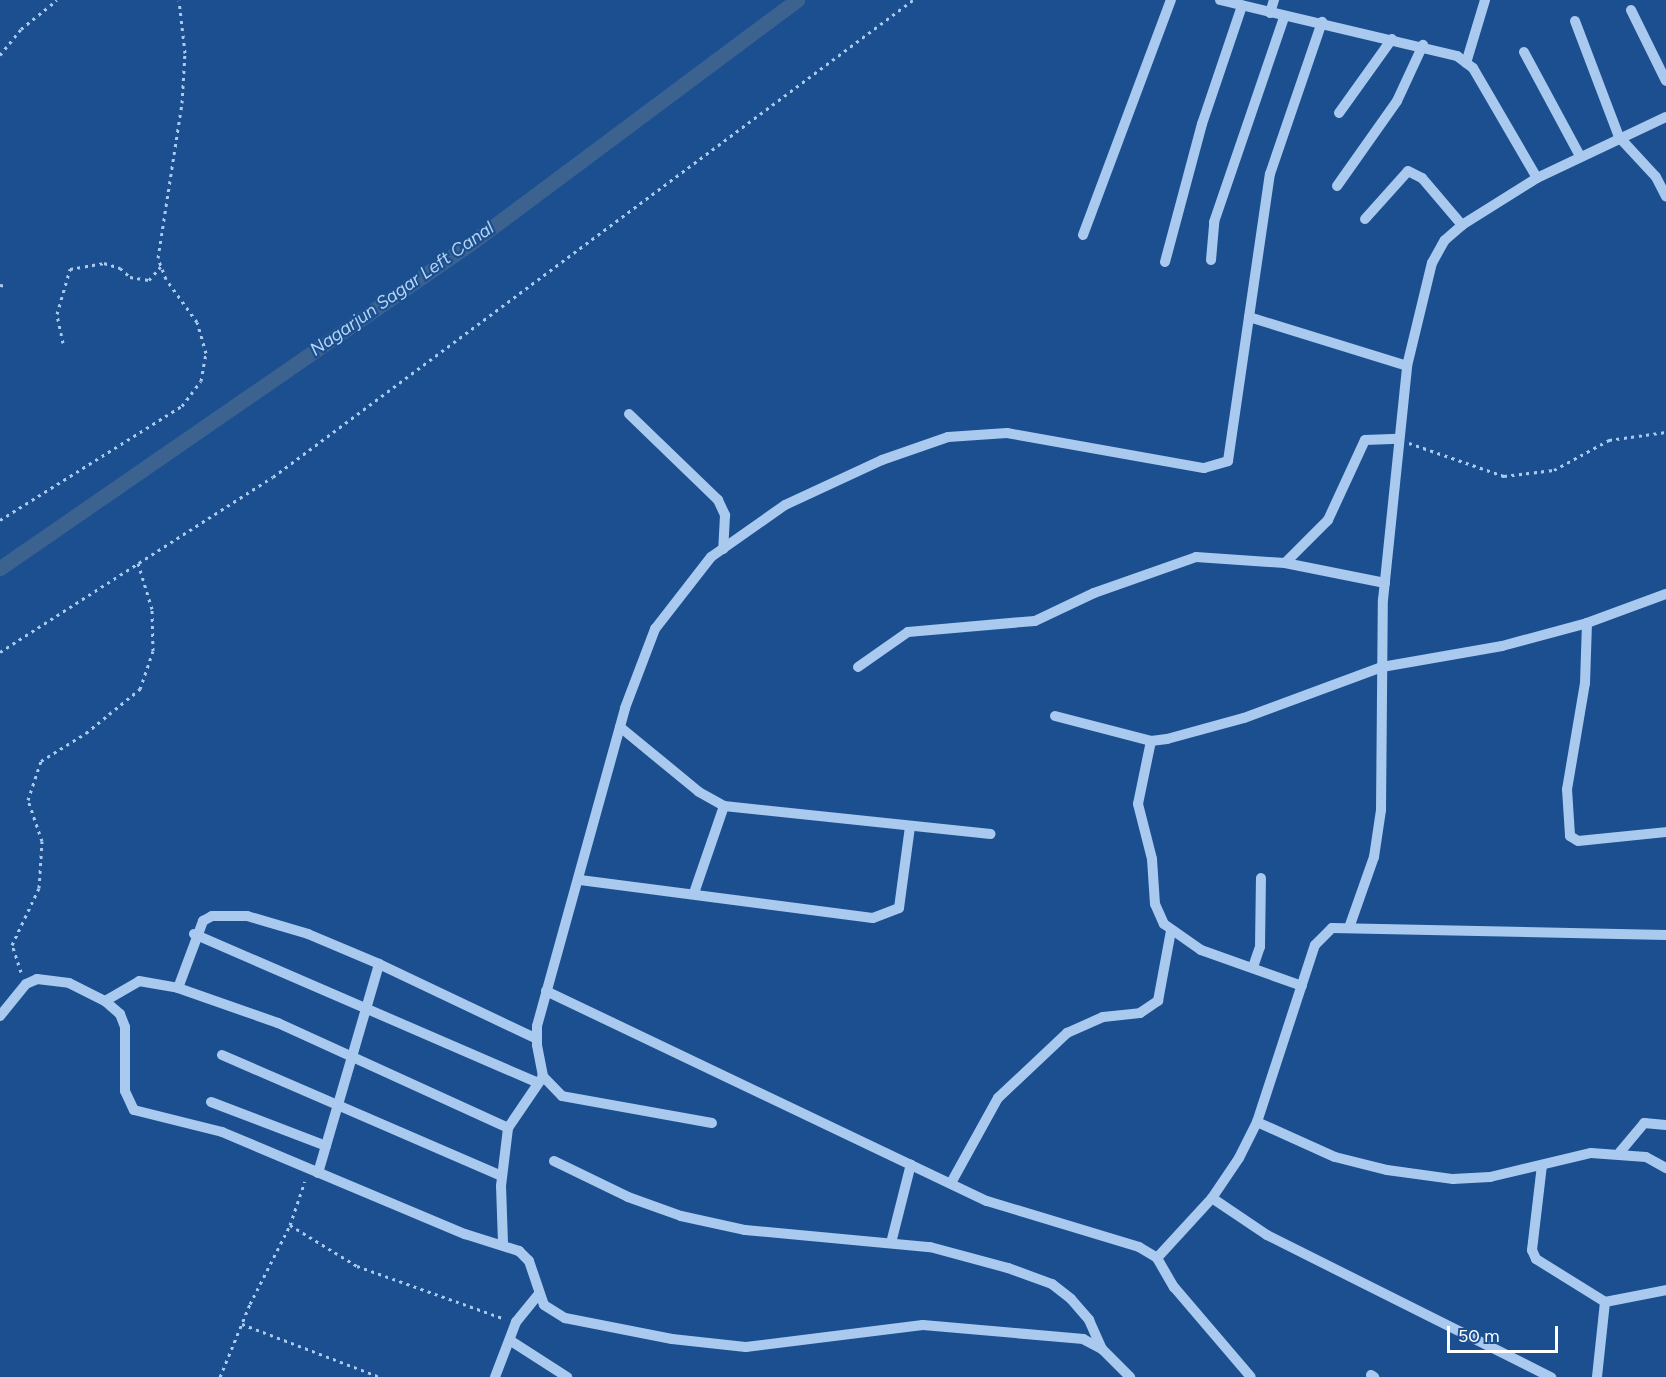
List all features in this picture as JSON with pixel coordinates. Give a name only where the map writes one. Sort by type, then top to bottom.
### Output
[{"type":"street","points":[[1083,235],[1171,0]]},
{"type":"street","points":[[1220,0],[1284,17],[1322,22],[1424,45],[1466,63],[1473,68],[1537,178]]},
{"type":"street","points":[[1270,13],[1274,0]]},
{"type":"street","points":[[1466,63],[1485,0]]},
{"type":"street","points":[[1165,262],[1202,124],[1242,6]]},
{"type":"street","points":[[1631,10],[1666,81]]},
{"type":"street","points":[[1211,260],[1214,222],[1284,17]]},
{"type":"street","points":[[1575,21],[1619,137],[1656,177],[1666,196]]},
{"type":"street","points":[[503,1243],[502,1176],[508,1128],[540,1080],[537,1039],[546,991],[580,880],[620,727],[655,629],[692,577],[723,549],[785,505],[882,460],[948,437],[1007,433],[1218,467],[1228,461],[1233,451],[1270,174],[1322,22]]},
{"type":"street","points":[[1339,113],[1392,39]]},
{"type":"street","points":[[1337,186],[1397,101],[1424,45]]},
{"type":"street","points":[[1524,52],[1579,154]]},
{"type":"street","points":[[1350,925],[1374,857],[1381,810],[1385,583],[1398,439],[1407,366],[1432,263],[1445,240],[1462,225],[1537,178],[1579,154],[1666,117]]},
{"type":"street","points":[[1365,219],[1408,171],[1422,178],[1462,225]]},
{"type":"street","points":[[1250,317],[1407,366]]},
{"type":"street","points":[[629,414],[718,500],[725,515],[723,549]]},
{"type":"street","points":[[1285,563],[1328,520],[1365,440],[1398,439]]},
{"type":"street","points":[[858,667],[909,632],[1035,621],[1172,562],[1196,557],[1285,563],[1385,583]]},
{"type":"street","points":[[1055,716],[1151,741],[1244,718],[1382,667],[1502,646],[1587,623],[1666,594]]},
{"type":"street","points":[[1587,623],[1585,683],[1567,789],[1570,836],[1578,841],[1666,832]]},
{"type":"street","points":[[620,727],[699,792],[724,806],[991,834]]},
{"type":"street","points":[[1151,741],[1138,804],[1152,859],[1155,904],[1171,931],[1201,950],[1302,986]]},
{"type":"street","points":[[694,893],[724,806]]},
{"type":"street","points":[[580,880],[694,893],[789,909],[873,918],[889,915],[899,908],[903,893],[910,827]]},
{"type":"street","points":[[1253,967],[1260,946],[1261,878]]},
{"type":"street","points":[[178,988],[195,934],[212,915],[247,916],[308,934],[379,964],[537,1039]]},
{"type":"street","points":[[1158,1258],[1212,1198],[1257,1122],[1302,986],[1324,934],[1350,925],[1666,935]]},
{"type":"street","points":[[951,1183],[998,1098],[1067,1032],[1103,1017],[1140,1013],[1158,1001],[1171,931]]},
{"type":"street","points":[[195,934],[540,1080],[562,1096],[712,1123]]},
{"type":"street","points":[[313,1172],[326,1146],[350,1055],[379,964]]},
{"type":"street","points":[[0,1016],[26,984],[53,979],[105,1001],[120,1014],[125,1027],[125,1091],[134,1110],[222,1132],[465,1234],[503,1243],[529,1261],[544,1305],[565,1318],[672,1339],[746,1347],[923,1324],[1083,1339],[1102,1349],[1130,1377]]},
{"type":"street","points":[[105,1001],[139,981],[178,988],[350,1055],[508,1128]]},
{"type":"street","points":[[546,991],[951,1183],[1058,1225],[1139,1247],[1158,1258],[1174,1287],[1251,1377]]},
{"type":"street","points":[[222,1054],[502,1176]]},
{"type":"street","points":[[211,1102],[326,1146]]},
{"type":"street","points":[[1257,1122],[1335,1157],[1387,1170],[1453,1179],[1490,1177],[1592,1153],[1620,1152],[1666,1168]]},
{"type":"street","points":[[1620,1152],[1644,1124],[1666,1125]]},
{"type":"street","points":[[554,1161],[628,1197],[681,1216],[767,1233],[891,1243],[964,1253],[1052,1284],[1089,1320],[1102,1349]]},
{"type":"street","points":[[891,1243],[911,1164]]},
{"type":"street","points":[[1542,1165],[1532,1240],[1536,1259],[1605,1302],[1666,1290]]},
{"type":"street","points":[[1212,1198],[1267,1236],[1551,1377]]},
{"type":"street","points":[[495,1377],[511,1341],[516,1322],[539,1294]]},
{"type":"street","points":[[1597,1377],[1605,1302]]},
{"type":"street","points":[[511,1341],[567,1377]]},
{"type":"path","points":[[0,56],[21,29],[57,0]]},
{"type":"path","points":[[0,520],[182,406],[201,381],[206,353],[197,322],[161,266],[160,222],[182,103],[185,52],[179,0]]},
{"type":"path","points":[[0,652],[273,477],[913,0]]},
{"type":"path","points":[[63,343],[57,314],[70,269],[104,263],[120,268],[130,278],[149,280],[161,266]]},
{"type":"path","points":[[0,285],[7,286]]},
{"type":"path","points":[[1398,439],[1504,476],[1554,470],[1609,440],[1666,432]]},
{"type":"path","points":[[26,984],[12,945],[39,888],[42,841],[28,800],[41,761],[86,733],[140,689],[153,651],[152,609],[138,563]]},
{"type":"path","points":[[220,1377],[242,1324],[313,1172]]},
{"type":"path","points":[[290,1225],[357,1266],[516,1322]]},
{"type":"path","points":[[242,1324],[380,1377]]},
{"type":"waterway","name":"Nagarjun Sagar Left Canal","points":[[0,568],[471,243],[797,0]]}]
